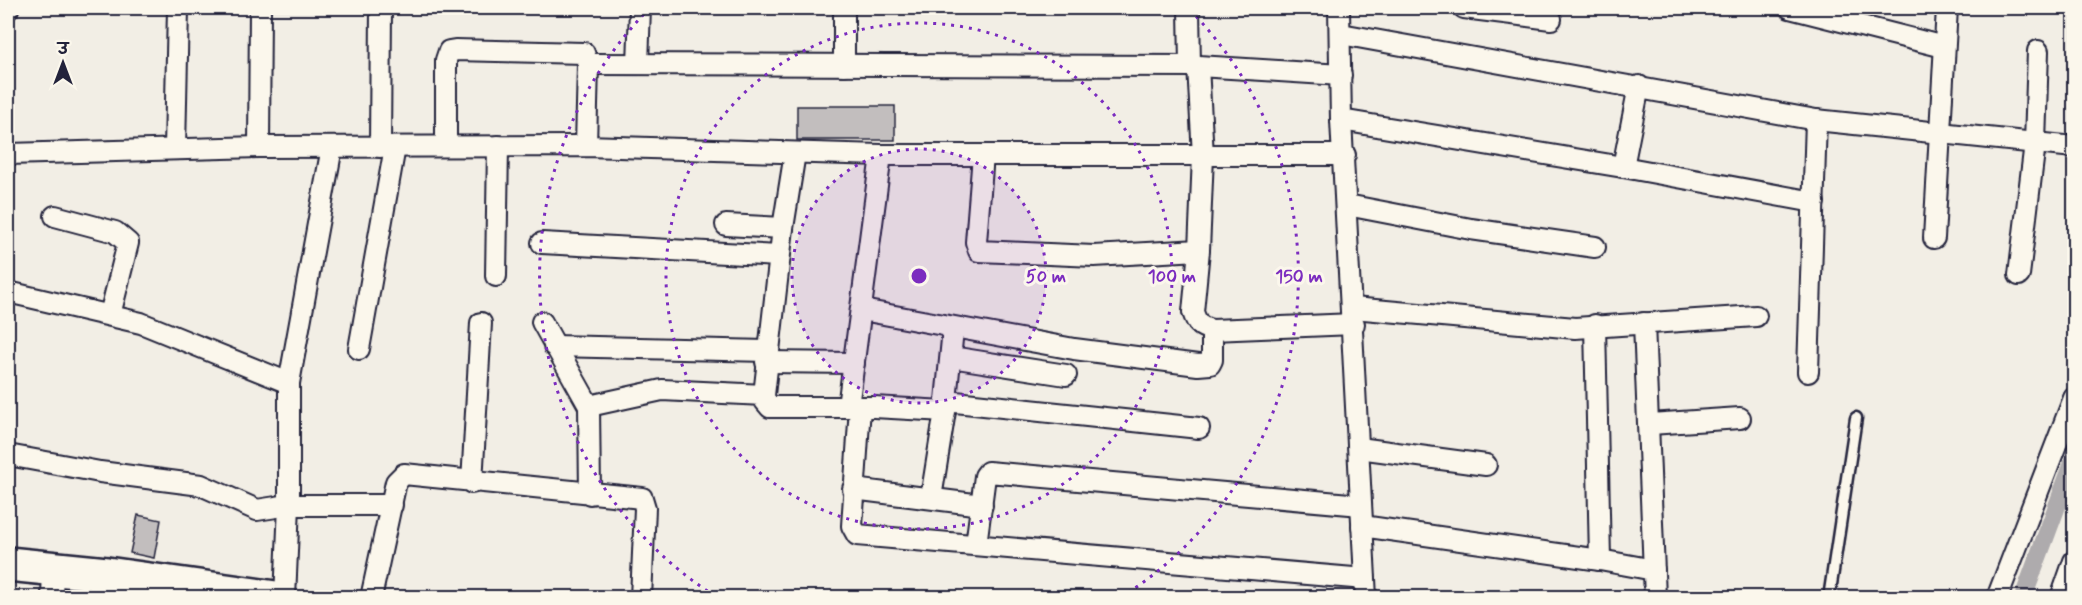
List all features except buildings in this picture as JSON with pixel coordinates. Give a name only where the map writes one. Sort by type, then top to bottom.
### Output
[{"type":"highway","points":[[8,564],[52,583],[276,597]]},
{"type":"street","points":[[175,149],[178,8]]},
{"type":"street","points":[[259,147],[260,8]]},
{"type":"street","points":[[359,349],[387,147],[381,8]]},
{"type":"street","points":[[638,64],[640,8]]},
{"type":"street","points":[[844,8],[844,65]]},
{"type":"street","points":[[1189,8],[1203,156],[1199,250],[1193,312],[1201,327],[1212,330],[1353,316],[1542,327],[1756,316]]},
{"type":"street","points":[[881,155],[854,363],[852,526],[857,535],[976,545],[1365,588],[1345,155],[1341,120],[1339,8]]},
{"type":"street","points":[[1464,8],[1551,19]]},
{"type":"street","points":[[1790,8],[1823,13],[1944,46]]},
{"type":"street","points":[[1934,238],[1947,8]]},
{"type":"street","points":[[1341,34],[1639,86],[1816,120],[2074,147]]},
{"type":"street","points":[[446,146],[446,60],[449,51],[584,53],[588,64],[586,146]]},
{"type":"street","points":[[2019,275],[2035,143],[2038,51]]},
{"type":"street","points":[[588,64],[1194,66],[1341,75]]},
{"type":"street","points":[[1623,167],[1639,86]]},
{"type":"street","points":[[1341,120],[1623,167],[1814,202]]},
{"type":"street","points":[[1808,372],[1816,120]]},
{"type":"street","points":[[496,276],[498,146]]},
{"type":"street","points":[[8,154],[259,147],[586,146],[881,155],[1345,155]]},
{"type":"street","points":[[285,597],[289,505],[289,383],[332,147]]},
{"type":"street","points":[[795,153],[767,357],[764,395],[770,407],[946,406],[1199,428]]},
{"type":"street","points":[[983,155],[976,242],[979,250],[1094,256],[1199,250]]},
{"type":"street","points":[[1347,205],[1471,229],[1595,247]]},
{"type":"street","points":[[55,216],[115,232],[128,243],[110,315]]},
{"type":"street","points":[[726,225],[783,228]]},
{"type":"street","points":[[542,243],[780,256]]},
{"type":"street","points":[[8,292],[110,315],[182,338],[289,383]]},
{"type":"street","points":[[862,310],[953,329],[1198,366],[1210,364],[1212,360],[1212,330]]},
{"type":"street","points":[[542,322],[589,406],[590,494]]},
{"type":"street","points":[[472,483],[481,323]]},
{"type":"street","points":[[1644,323],[1650,424],[1655,597]]},
{"type":"street","points":[[1595,325],[1600,560]]},
{"type":"street","points":[[931,498],[946,406],[953,329]]},
{"type":"street","points":[[554,346],[854,363]]},
{"type":"street","points":[[951,357],[1066,375]]},
{"type":"street","points":[[589,406],[662,390],[764,395]]},
{"type":"street","points":[[1997,597],[2074,398]]},
{"type":"street","points":[[1650,424],[1740,418]]},
{"type":"street","points":[[1359,448],[1486,465]]},
{"type":"street","points":[[8,455],[100,472],[201,485],[216,490],[250,509],[289,505],[392,506]]},
{"type":"street","points":[[976,545],[986,476],[988,472],[996,471],[1361,506]]},
{"type":"street","points":[[371,597],[396,482],[404,474],[472,483],[636,496],[645,503],[641,597]]},
{"type":"street","points":[[853,489],[982,505]]},
{"type":"street","points":[[1362,526],[1600,560],[1654,570]]},
{"type":"street","points":[[2061,597],[2074,561]]},
{"type":"lane","points":[[1829,597],[1856,418]]},
{"type":"waterway","points":[[2023,598],[2074,460]]}]
